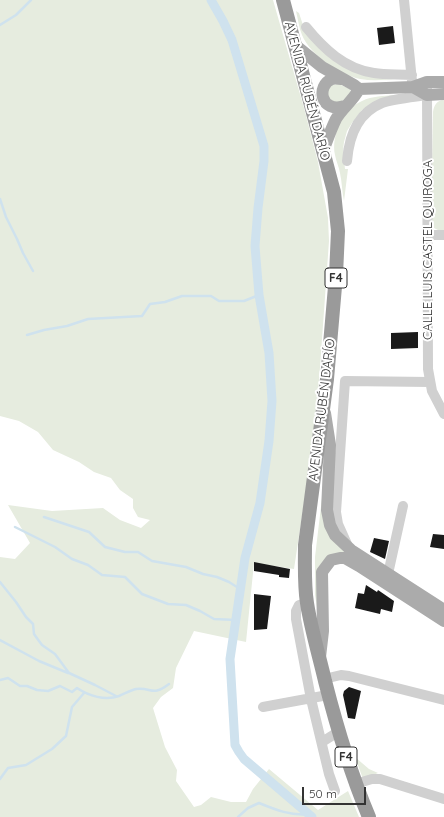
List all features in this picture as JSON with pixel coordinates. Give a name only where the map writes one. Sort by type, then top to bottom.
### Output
[{"type":"highway","name":"AVENIDA RUBÉN DARÍO","points":[[283,0],[334,192],[338,231],[336,274],[324,406],[305,545],[307,603],[324,679],[338,732],[355,784],[369,817]]},
{"type":"main road","points":[[295,45],[322,67],[354,85],[359,90],[413,87],[427,82],[444,82]]},
{"type":"main road","points":[[314,117],[323,96],[325,85],[332,79],[342,79]]},
{"type":"main road","points":[[305,81],[323,96],[326,103],[331,107],[340,108],[345,106],[352,101],[359,90]]},
{"type":"main road","points":[[413,87],[427,95],[444,94]]},
{"type":"main road","points":[[323,151],[336,119],[345,106]]},
{"type":"main road","points":[[324,406],[330,445],[327,510],[330,525],[335,535],[352,550],[444,610]]},
{"type":"main road","points":[[320,662],[324,631],[322,572],[331,560],[345,558],[444,621]]},
{"type":"street","points":[[404,0],[413,87]]},
{"type":"street","points":[[306,27],[326,50],[353,67],[375,73],[412,75]]},
{"type":"street","name":"CALLE LUIS CASTEL QUIROGA","points":[[427,82],[427,235],[430,382],[436,399],[444,414]]},
{"type":"street","points":[[347,161],[350,135],[361,118],[369,110],[382,103],[427,95]]},
{"type":"street","points":[[427,235],[444,235]]},
{"type":"street","points":[[352,550],[345,541],[338,524],[336,512],[345,381],[430,382]]},
{"type":"street","points":[[388,574],[403,506]]},
{"type":"street","points":[[307,603],[300,605],[296,611],[311,699],[329,774],[335,790]]},
{"type":"street","points":[[324,679],[340,675],[349,676],[444,700]]},
{"type":"street","points":[[263,707],[328,695]]},
{"type":"street","points":[[322,742],[338,732]]},
{"type":"street","points":[[355,784],[372,779],[380,779],[444,799]]},
{"type":"shaded area","points":[[0,0],[273,0],[318,162],[328,218],[329,241],[319,381],[311,456],[294,569],[254,563],[246,642],[194,631],[176,668],[173,688],[161,697],[153,708],[165,747],[177,770],[176,781],[194,807],[201,805],[211,797],[231,802],[246,802],[253,789],[269,769],[318,810],[348,791],[359,817],[0,817],[0,557],[15,559],[30,543],[8,505],[52,511],[103,508],[120,520],[141,528],[150,520],[138,517],[133,508],[133,499],[120,490],[111,478],[94,472],[79,462],[53,450],[38,432],[19,421],[0,416]]},
{"type":"shaded area","points":[[296,11],[299,13],[303,25],[339,63],[395,79],[360,79],[343,73],[326,63],[306,43],[301,32]]},
{"type":"shaded area","points":[[339,84],[350,89],[351,93],[341,102],[331,103],[326,90],[331,85]]},
{"type":"shaded area","points":[[395,95],[362,110],[347,131],[343,150],[345,169],[348,169],[344,201],[341,176],[335,157],[334,147],[340,124],[349,110],[362,101],[374,97]]},
{"type":"shaded area","points":[[444,100],[444,231],[440,231],[434,228],[431,221],[433,112],[436,103]]},
{"type":"shaded area","points":[[327,456],[326,472],[353,560],[328,558],[320,626],[315,595],[315,557]]},
{"type":"shaded area","points":[[355,757],[369,769],[378,773],[363,779]]},
{"type":"building","points":[[393,26],[395,43],[379,45],[377,28]]},
{"type":"building","points":[[418,332],[418,348],[391,349],[391,333]]},
{"type":"building","points":[[433,534],[444,535],[444,549],[430,547]]},
{"type":"building","points":[[374,538],[389,541],[385,559],[370,552]]},
{"type":"building","points":[[254,562],[290,569],[289,578],[254,571]]},
{"type":"building","points":[[366,585],[377,592],[378,590],[394,601],[392,612],[381,609],[380,614],[355,608],[358,593],[364,594]]},
{"type":"building","points":[[254,594],[271,596],[267,629],[254,630]]},
{"type":"building","points":[[349,687],[361,691],[355,719],[348,718],[343,695],[344,691]]},
{"type":"waterway","points":[[0,25],[16,15],[31,0]]},
{"type":"waterway","points":[[211,0],[232,40],[264,146],[264,161],[255,246],[259,295],[269,353],[272,401],[269,441],[260,503],[245,558],[230,659],[235,745],[244,759],[312,817]]},
{"type":"waterway","points":[[0,199],[6,217],[33,271]]},
{"type":"waterway","points":[[27,335],[67,326],[88,319],[142,316],[150,304],[165,302],[182,296],[211,296],[219,301],[244,301],[259,295]]},
{"type":"waterway","points":[[44,517],[89,532],[105,547],[125,552],[138,552],[152,561],[186,567],[203,574],[217,577],[240,589]]},
{"type":"waterway","points":[[15,527],[55,547],[72,559],[88,565],[102,575],[125,577],[142,594],[168,604],[186,605],[214,619],[236,620]]},
{"type":"waterway","points":[[0,582],[33,624],[34,634],[42,645],[55,654],[69,673],[116,696]]},
{"type":"waterway","points":[[0,640],[39,661],[68,673]]},
{"type":"waterway","points":[[0,680],[8,678],[20,686],[27,686],[37,690],[48,691],[60,686],[72,692],[77,688],[97,697],[103,698],[119,696],[136,689],[155,691],[169,684]]},
{"type":"waterway","points":[[0,779],[8,768],[26,765],[52,749],[66,736],[72,707],[84,693]]},
{"type":"waterway","points":[[238,817],[248,808],[259,803],[290,813],[309,814]]}]
